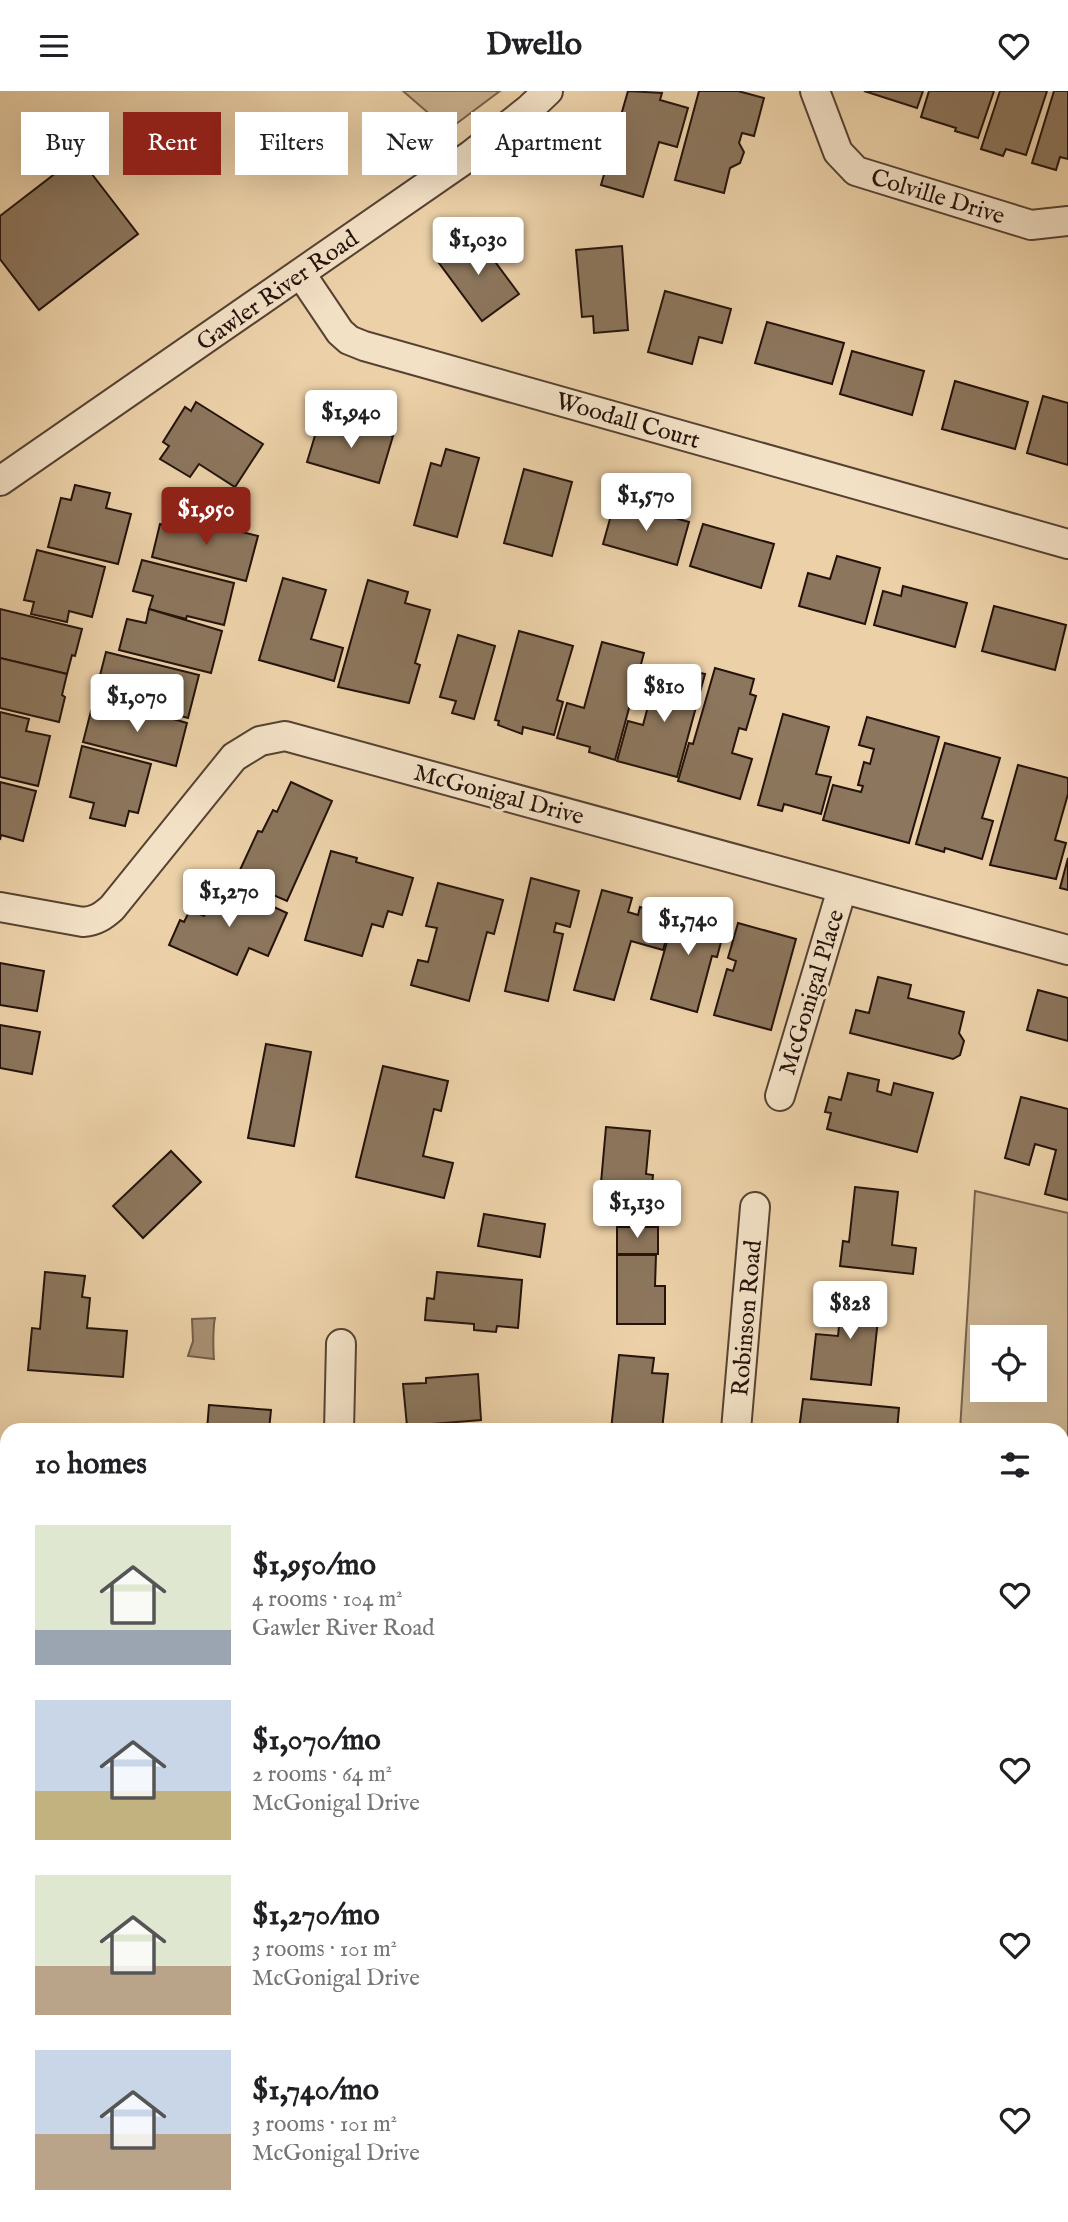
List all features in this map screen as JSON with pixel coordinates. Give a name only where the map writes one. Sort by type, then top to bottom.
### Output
[{"type":"street","name":"Gawler River Road","points":[[0,481],[471,155],[529,110],[548,91]]},
{"type":"street","name":"Colville Drive","points":[[815,91],[838,152],[856,171],[1031,225],[1068,221]]},
{"type":"street","name":"Woodall Court","points":[[301,274],[340,332],[349,340],[1068,544]]},
{"type":"street","name":"McGonigal Drive","points":[[0,907],[83,922],[94,921],[103,916],[234,757],[260,741],[285,736],[1068,950]]},
{"type":"street","name":"McGonigal Place","points":[[780,1096],[842,889]]},
{"type":"street","name":"Robinson Road","points":[[737,1423],[755,1207]]},
{"type":"street","points":[[339,1423],[341,1344]]},
{"type":"shaded area","points":[[403,91],[500,91],[457,123],[457,112],[427,112]]},
{"type":"shaded area","points":[[975,1191],[1068,1213],[1068,1423],[960,1423]]},
{"type":"shaded area","points":[[215,1318],[214,1359],[188,1356],[193,1341],[192,1319]]},
{"type":"building","points":[[628,91],[662,93],[660,100],[688,108],[677,147],[659,142],[643,197],[601,185],[604,175],[626,175],[626,112],[622,112]]},
{"type":"building","points":[[699,91],[738,91],[764,98],[754,136],[742,133],[739,143],[744,152],[740,163],[730,168],[724,193],[675,180]]},
{"type":"building","points":[[864,91],[923,91],[917,108]]},
{"type":"building","points":[[929,91],[994,91],[978,138],[921,117]]},
{"type":"building","points":[[1000,91],[1047,91],[1026,155],[1006,149],[1003,156],[981,149]]},
{"type":"building","points":[[1054,91],[1068,91],[1068,159],[1060,157],[1056,170],[1032,163]]},
{"type":"building","points":[[53,175],[93,175],[138,234],[39,310],[0,259],[0,216]]},
{"type":"building","points":[[473,232],[519,294],[482,321],[436,259]]},
{"type":"building","points":[[622,246],[628,330],[594,333],[593,316],[582,317],[576,250]]},
{"type":"building","points":[[665,291],[731,309],[722,343],[699,337],[692,364],[648,352]]},
{"type":"building","points":[[767,322],[844,343],[832,384],[755,363]]},
{"type":"building","points":[[852,351],[924,371],[912,415],[840,394]]},
{"type":"building","points":[[955,381],[1028,402],[1015,449],[942,429]]},
{"type":"building","points":[[1043,396],[1068,403],[1068,465],[1027,453]]},
{"type":"building","points":[[196,402],[263,444],[235,487],[199,464],[190,477],[160,459],[169,446],[163,442],[185,407],[191,411]]},
{"type":"building","points":[[320,419],[393,436],[379,483],[307,462]]},
{"type":"building","points":[[446,449],[479,458],[457,537],[414,525],[431,463],[441,466]]},
{"type":"building","points":[[524,469],[572,482],[552,556],[504,543]]},
{"type":"building","points":[[75,485],[110,493],[106,508],[131,514],[118,564],[48,547],[61,498],[71,500]]},
{"type":"building","points":[[615,501],[689,522],[677,565],[603,544]]},
{"type":"building","points":[[183,512],[220,522],[218,526],[258,536],[246,581],[152,557],[160,524],[179,529]]},
{"type":"building","points":[[703,524],[774,544],[761,588],[690,566]]},
{"type":"building","points":[[37,550],[105,567],[92,617],[69,611],[67,622],[31,614],[34,602],[24,600]]},
{"type":"building","points":[[837,556],[880,568],[865,624],[799,606],[808,573],[830,579]]},
{"type":"building","points":[[142,560],[234,583],[224,625],[149,609],[153,596],[133,591]]},
{"type":"building","points":[[283,578],[326,590],[311,639],[343,648],[334,681],[259,660]]},
{"type":"building","points":[[368,580],[408,592],[405,603],[430,610],[415,663],[420,665],[409,703],[338,687]]},
{"type":"building","points":[[903,586],[967,603],[955,647],[874,625],[883,591],[901,596]]},
{"type":"building","points":[[994,606],[1066,625],[1055,670],[982,651]]},
{"type":"building","points":[[0,609],[82,629],[67,674],[0,658]]},
{"type":"building","points":[[149,609],[222,631],[211,673],[119,650],[127,619],[146,623]]},
{"type":"building","points":[[519,631],[573,646],[557,700],[563,702],[554,735],[523,727],[522,734],[498,725],[499,721],[495,720]]},
{"type":"building","points":[[458,635],[495,646],[474,719],[452,713],[456,701],[440,697]]},
{"type":"building","points":[[602,642],[644,653],[615,760],[589,752],[590,747],[557,738],[567,703],[584,708]]},
{"type":"building","points":[[106,652],[199,675],[188,718],[152,708],[151,711],[114,702],[118,688],[98,683]]},
{"type":"building","points":[[0,658],[67,674],[59,722],[0,708]]},
{"type":"building","points":[[679,668],[705,674],[677,777],[617,761],[628,721],[643,725],[658,669],[677,674]]},
{"type":"building","points":[[715,668],[754,679],[750,694],[756,696],[746,730],[739,728],[732,753],[752,759],[740,799],[678,781],[689,743],[693,744]]},
{"type":"building","points":[[114,702],[187,723],[176,766],[83,742],[91,711],[111,716]]},
{"type":"building","points":[[0,712],[29,719],[26,731],[50,736],[38,786],[0,777]]},
{"type":"building","points":[[783,714],[829,727],[816,774],[831,777],[821,814],[784,804],[782,811],[758,805]]},
{"type":"building","points":[[867,717],[939,737],[909,843],[823,820],[833,785],[861,792],[863,786],[858,785],[864,762],[870,764],[874,749],[859,745]]},
{"type":"building","points":[[945,743],[1000,758],[982,818],[993,821],[982,859],[945,848],[944,852],[916,844]]},
{"type":"building","points":[[82,746],[151,764],[138,813],[129,811],[125,826],[90,818],[94,803],[70,797]]},
{"type":"building","points":[[1018,765],[1068,778],[1068,794],[1055,840],[1066,843],[1056,879],[990,865]]},
{"type":"building","points":[[0,782],[36,791],[23,841],[1,835],[0,840]]},
{"type":"building","points":[[291,782],[332,801],[287,901],[271,894],[268,900],[233,885],[258,831],[262,832],[273,810],[277,812]]},
{"type":"building","points":[[331,851],[357,858],[356,862],[413,878],[402,915],[388,911],[383,927],[372,924],[362,956],[305,940]]},
{"type":"building","points":[[1068,858],[1068,890],[1060,888]]},
{"type":"building","points":[[531,878],[579,891],[570,927],[556,923],[554,932],[563,934],[548,1001],[505,991]]},
{"type":"building","points":[[219,882],[287,913],[268,956],[249,948],[237,975],[169,945],[180,920],[184,922],[190,910],[204,916]]},
{"type":"building","points":[[438,883],[503,900],[494,934],[487,932],[469,1001],[411,985],[418,960],[428,962],[437,928],[426,926]]},
{"type":"building","points":[[602,890],[632,898],[628,912],[638,915],[640,907],[673,916],[663,950],[631,941],[614,1000],[574,990]]},
{"type":"building","points":[[678,902],[702,909],[701,913],[727,920],[717,957],[712,956],[697,1012],[651,999]]},
{"type":"building","points":[[738,923],[796,939],[771,1030],[714,1015],[727,969],[733,971],[736,961],[728,958]]},
{"type":"building","points":[[0,963],[44,971],[37,1011],[0,1005]]},
{"type":"building","points":[[878,977],[911,985],[908,998],[964,1012],[959,1033],[964,1041],[960,1055],[953,1059],[850,1033],[856,1010],[869,1013]]},
{"type":"building","points":[[1038,990],[1068,998],[1068,1041],[1027,1030]]},
{"type":"building","points":[[0,1025],[40,1032],[32,1074],[0,1068]]},
{"type":"building","points":[[266,1044],[311,1052],[294,1146],[248,1138]]},
{"type":"building","points":[[383,1066],[448,1081],[441,1111],[434,1109],[423,1156],[453,1163],[444,1198],[356,1177]]},
{"type":"building","points":[[848,1073],[879,1080],[877,1091],[891,1095],[894,1083],[933,1093],[917,1152],[827,1129],[831,1113],[825,1112],[829,1097],[841,1100]]},
{"type":"building","points":[[1021,1097],[1068,1109],[1068,1200],[1045,1194],[1056,1150],[1035,1144],[1029,1165],[1005,1158]]},
{"type":"building","points":[[606,1127],[650,1131],[646,1174],[653,1175],[649,1221],[598,1216]]},
{"type":"building","points":[[171,1151],[201,1182],[143,1238],[113,1206]]},
{"type":"building","points":[[855,1187],[898,1192],[892,1245],[916,1248],[913,1274],[840,1266],[843,1241],[849,1242]]},
{"type":"building","points":[[484,1214],[545,1224],[540,1257],[478,1246]]},
{"type":"building","points":[[617,1227],[658,1227],[658,1254],[617,1254]]},
{"type":"building","points":[[617,1255],[656,1255],[655,1286],[665,1286],[665,1324],[617,1324]]},
{"type":"building","points":[[45,1272],[85,1276],[82,1297],[90,1298],[87,1328],[127,1331],[123,1377],[28,1370],[32,1328],[40,1329]]},
{"type":"building","points":[[437,1272],[522,1280],[518,1328],[497,1326],[496,1332],[474,1330],[474,1324],[425,1320],[427,1298],[434,1299]]},
{"type":"building","points":[[843,1287],[881,1291],[871,1385],[811,1379],[816,1334],[838,1336]]},
{"type":"building","points":[[619,1355],[654,1358],[652,1373],[668,1374],[663,1423],[612,1423]]},
{"type":"building","points":[[478,1374],[481,1420],[407,1423],[403,1384],[426,1383],[426,1378]]},
{"type":"building","points":[[803,1399],[899,1408],[898,1423],[800,1423]]},
{"type":"building","points":[[209,1405],[271,1410],[270,1423],[208,1423]]}]
